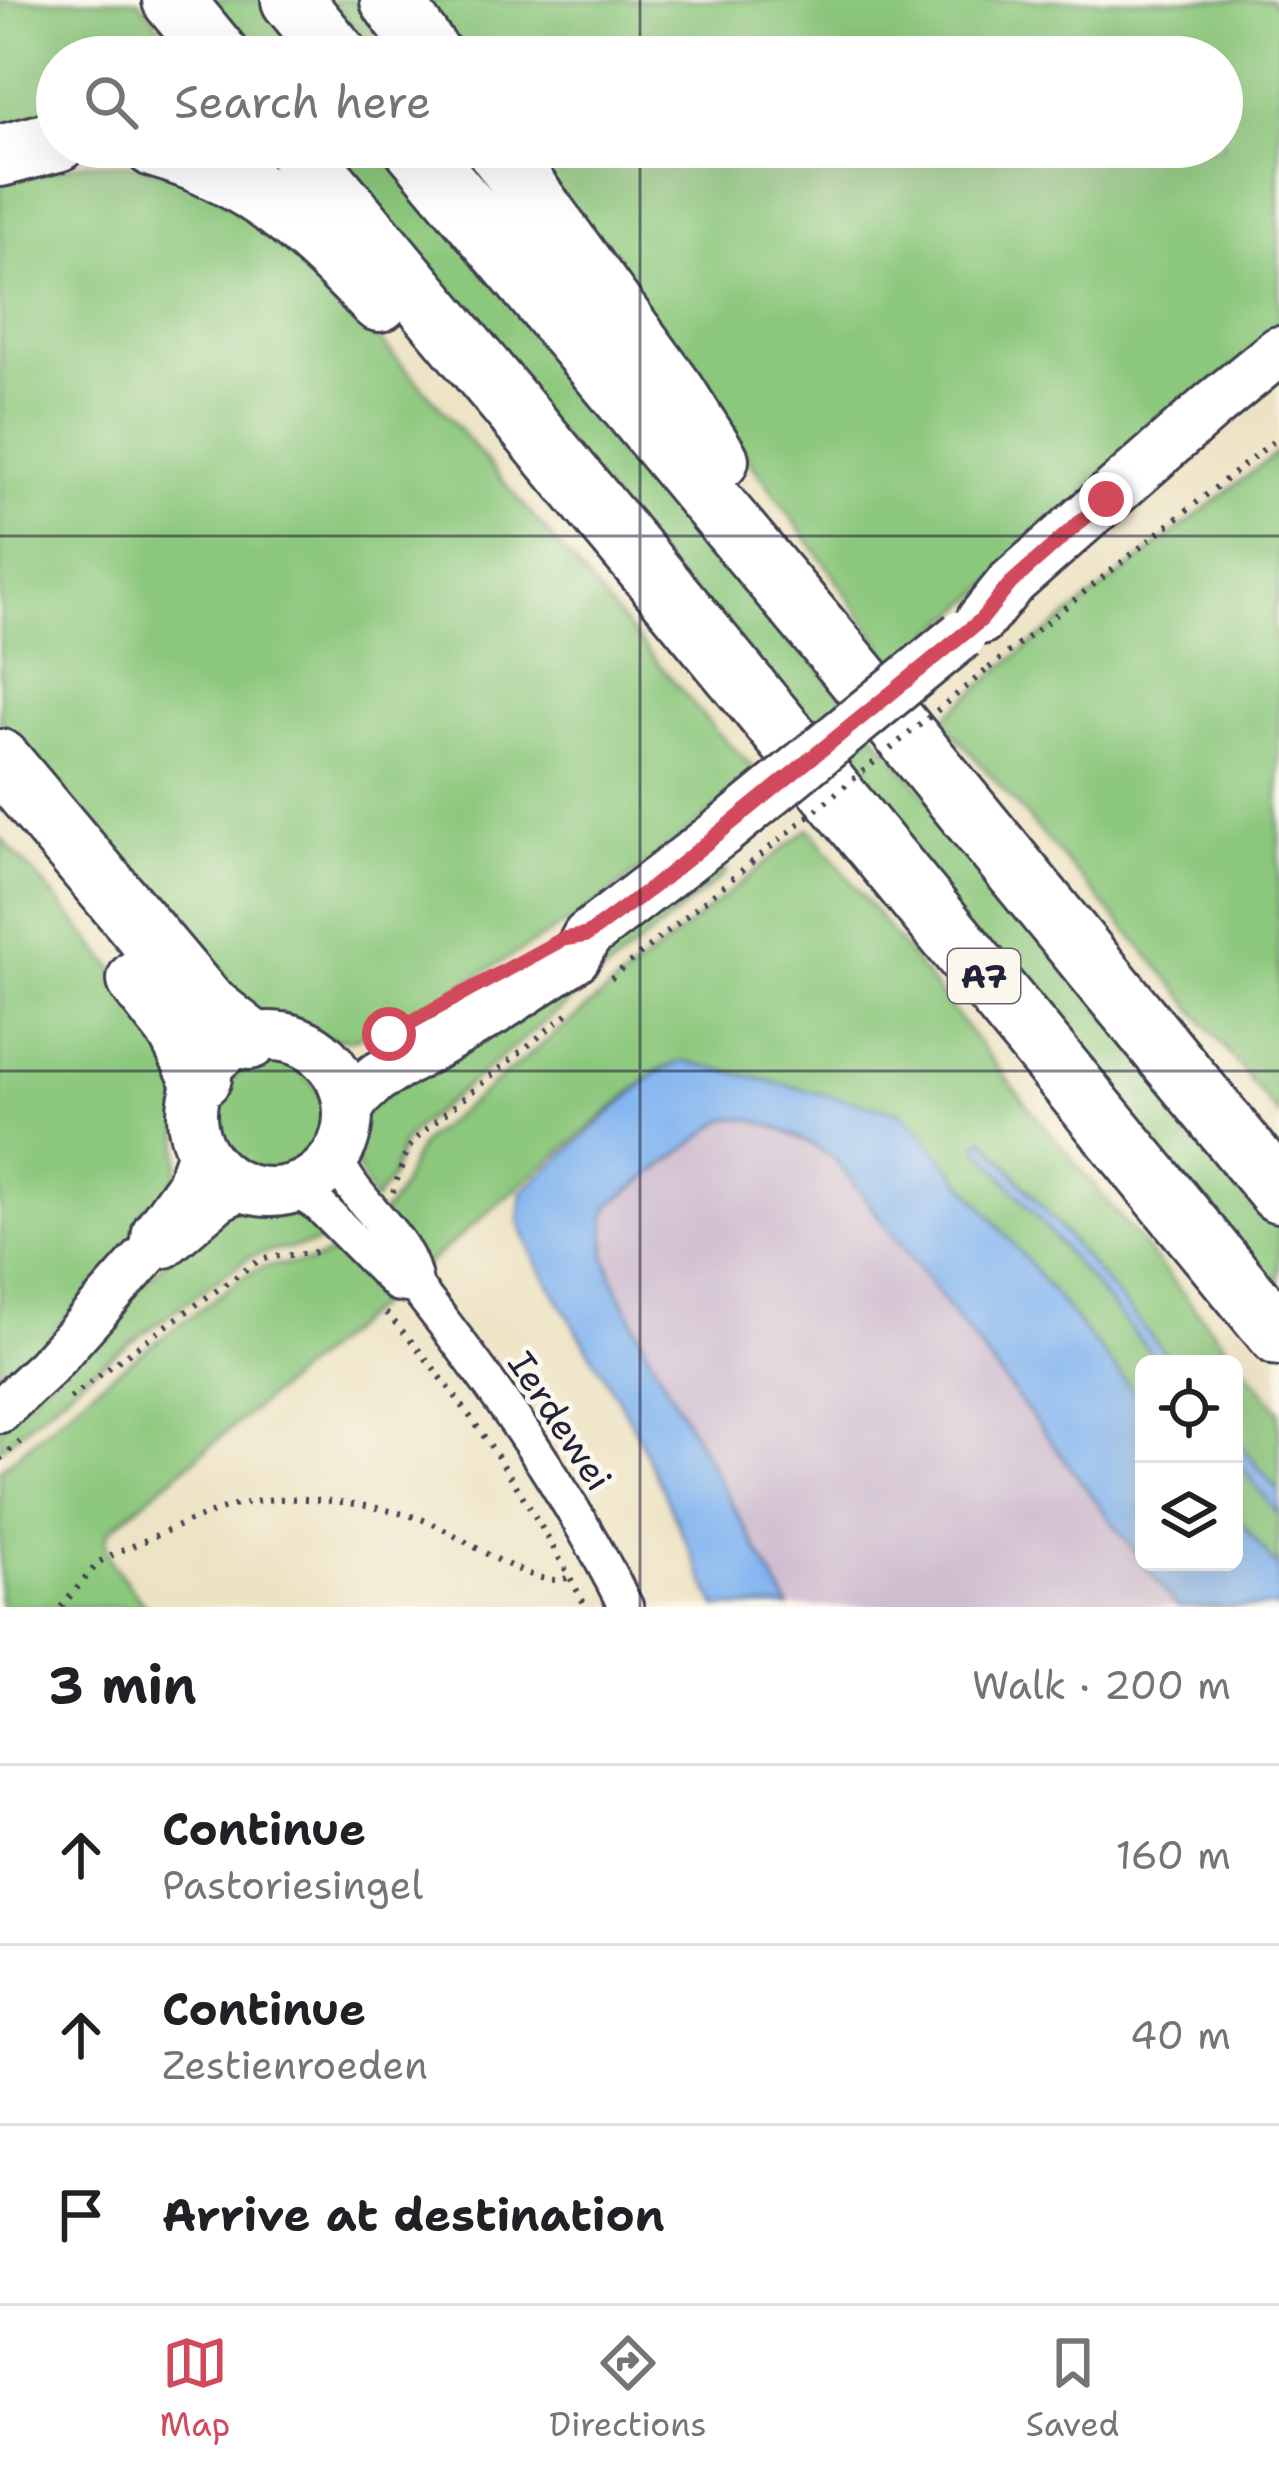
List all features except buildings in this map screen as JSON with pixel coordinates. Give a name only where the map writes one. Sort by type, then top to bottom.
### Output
[{"type":"highway","points":[[173,0],[203,36]]},
{"type":"highway","points":[[292,0],[322,36]]},
{"type":"highway","points":[[391,0],[416,36]]},
{"type":"highway","points":[[0,156],[36,147]]},
{"type":"highway","name":"A7","points":[[217,168],[289,213],[688,617]]},
{"type":"highway","name":"A7","points":[[314,168],[1279,1335]]},
{"type":"highway","name":"A7","points":[[433,168],[1279,1192]]},
{"type":"highway","name":"A7","points":[[511,168],[676,394],[848,665]]},
{"type":"highway","points":[[0,760],[205,1004],[249,1039]]},
{"type":"highway","points":[[0,814],[178,1030],[201,1076]]},
{"type":"main road","points":[[977,641],[1010,584],[1279,350]]},
{"type":"main road","points":[[321,1055],[366,1044],[563,939],[587,935],[737,847],[1024,597],[1279,389]]},
{"type":"main road","points":[[348,1109],[376,1078],[575,958],[587,935]]},
{"type":"main road","points":[[283,1037],[321,1055],[340,1079],[348,1109],[348,1126],[336,1157],[318,1177],[294,1189],[264,1193],[243,1188],[218,1173],[200,1150],[192,1113],[201,1076],[221,1053],[249,1039],[283,1037]]},
{"type":"street","points":[[14,1423],[47,1367],[152,1249],[154,1231],[187,1185],[200,1150]]},
{"type":"street","name":"Ierdewei","points":[[336,1157],[353,1191],[414,1270],[416,1287],[553,1476],[626,1607]]},
{"type":"street","points":[[152,1249],[168,1246],[212,1205],[243,1188]]},
{"type":"street","name":"Ierdewei","points":[[294,1189],[319,1205],[397,1284],[416,1287]]},
{"type":"path","points":[[609,979],[737,847],[977,641],[1279,436]]},
{"type":"path","points":[[388,1198],[407,1150],[421,1133],[574,1007]]},
{"type":"path","points":[[65,1402],[258,1261],[277,1255],[323,1253],[333,1245]]},
{"type":"path","points":[[382,1310],[469,1416],[531,1509],[586,1607]]},
{"type":"path","points":[[0,1459],[14,1423]]},
{"type":"path","points":[[61,1607],[99,1562],[246,1503],[284,1499],[422,1519],[543,1579],[556,1582],[569,1576]]},
{"type":"shaded area","points":[[737,1116],[808,1141],[835,1158],[1135,1552],[1135,1571],[1150,1571],[1177,1607],[789,1607],[648,1352],[606,1257],[609,1206],[724,1119]]},
{"type":"green space","points":[[0,0],[138,0],[168,36],[36,36],[36,135],[0,144]]},
{"type":"green space","points":[[199,0],[265,0],[295,36],[229,36]]},
{"type":"green space","points":[[331,0],[369,0],[396,36],[361,36]]},
{"type":"green space","points":[[411,0],[1271,0],[1279,10],[1279,340],[895,666],[536,168],[1243,168],[1243,36],[438,36]]},
{"type":"green space","points":[[64,168],[146,168],[171,173],[202,185],[306,259],[435,401],[715,730],[760,774],[591,909],[380,1028],[351,1040],[333,1039],[238,1005],[0,721],[0,183]]},
{"type":"green space","points":[[338,168],[404,168],[1075,975],[1279,1227],[1279,1309]]},
{"type":"green space","points":[[1279,451],[1279,597],[1273,623],[1279,649],[1279,1116],[1171,981],[942,720],[1006,664]]},
{"type":"green space","points":[[809,828],[1033,1112],[1234,1355],[1166,1355],[984,1138],[979,1148],[1152,1355],[1135,1355],[1135,1393],[918,1128],[899,1112],[685,1061],[658,1070],[110,1530],[105,1541],[112,1563],[146,1607],[2,1607],[0,1470],[94,1388],[246,1275],[318,1259],[362,1231],[392,1202],[429,1136]]},
{"type":"green space","points":[[0,838],[45,885],[171,1038],[182,1088],[178,1172],[157,1213],[0,1395]]},
{"type":"green space","points":[[716,862],[726,873],[418,1126],[403,1143],[390,1180],[374,1201],[353,1159],[365,1109]]},
{"type":"green space","points":[[270,1062],[291,1066],[309,1077],[320,1095],[324,1116],[320,1137],[309,1155],[291,1166],[270,1170],[249,1166],[231,1155],[220,1137],[216,1116],[220,1095],[231,1077],[249,1066]]},
{"type":"green space","points":[[234,1207],[297,1211],[333,1235],[248,1258],[86,1375],[0,1449],[0,1427],[206,1221]]},
{"type":"green space","points":[[1243,1366],[1279,1410],[1279,1492],[1243,1448]]},
{"type":"green space","points":[[1243,1469],[1279,1515],[1279,1569],[1243,1525]]},
{"type":"water","points":[[684,1061],[899,1112],[918,1128],[1135,1393],[1135,1552],[835,1159],[781,1130],[736,1118],[724,1120],[609,1206],[605,1216],[606,1257],[613,1278],[648,1352],[789,1607],[716,1607],[630,1419],[535,1260],[519,1222],[522,1192],[656,1073]]},
{"type":"water","points":[[984,1138],[1166,1355],[1152,1355],[978,1144]]},
{"type":"water","points":[[1243,1448],[1279,1492],[1279,1515],[1243,1469]]},
{"type":"water","points":[[1243,1525],[1279,1569],[1279,1607],[1177,1607],[1150,1571],[1243,1571]]},
{"type":"route","points":[[389,1034],[563,939],[587,935],[654,886],[981,620],[1010,584],[1106,499]]}]
